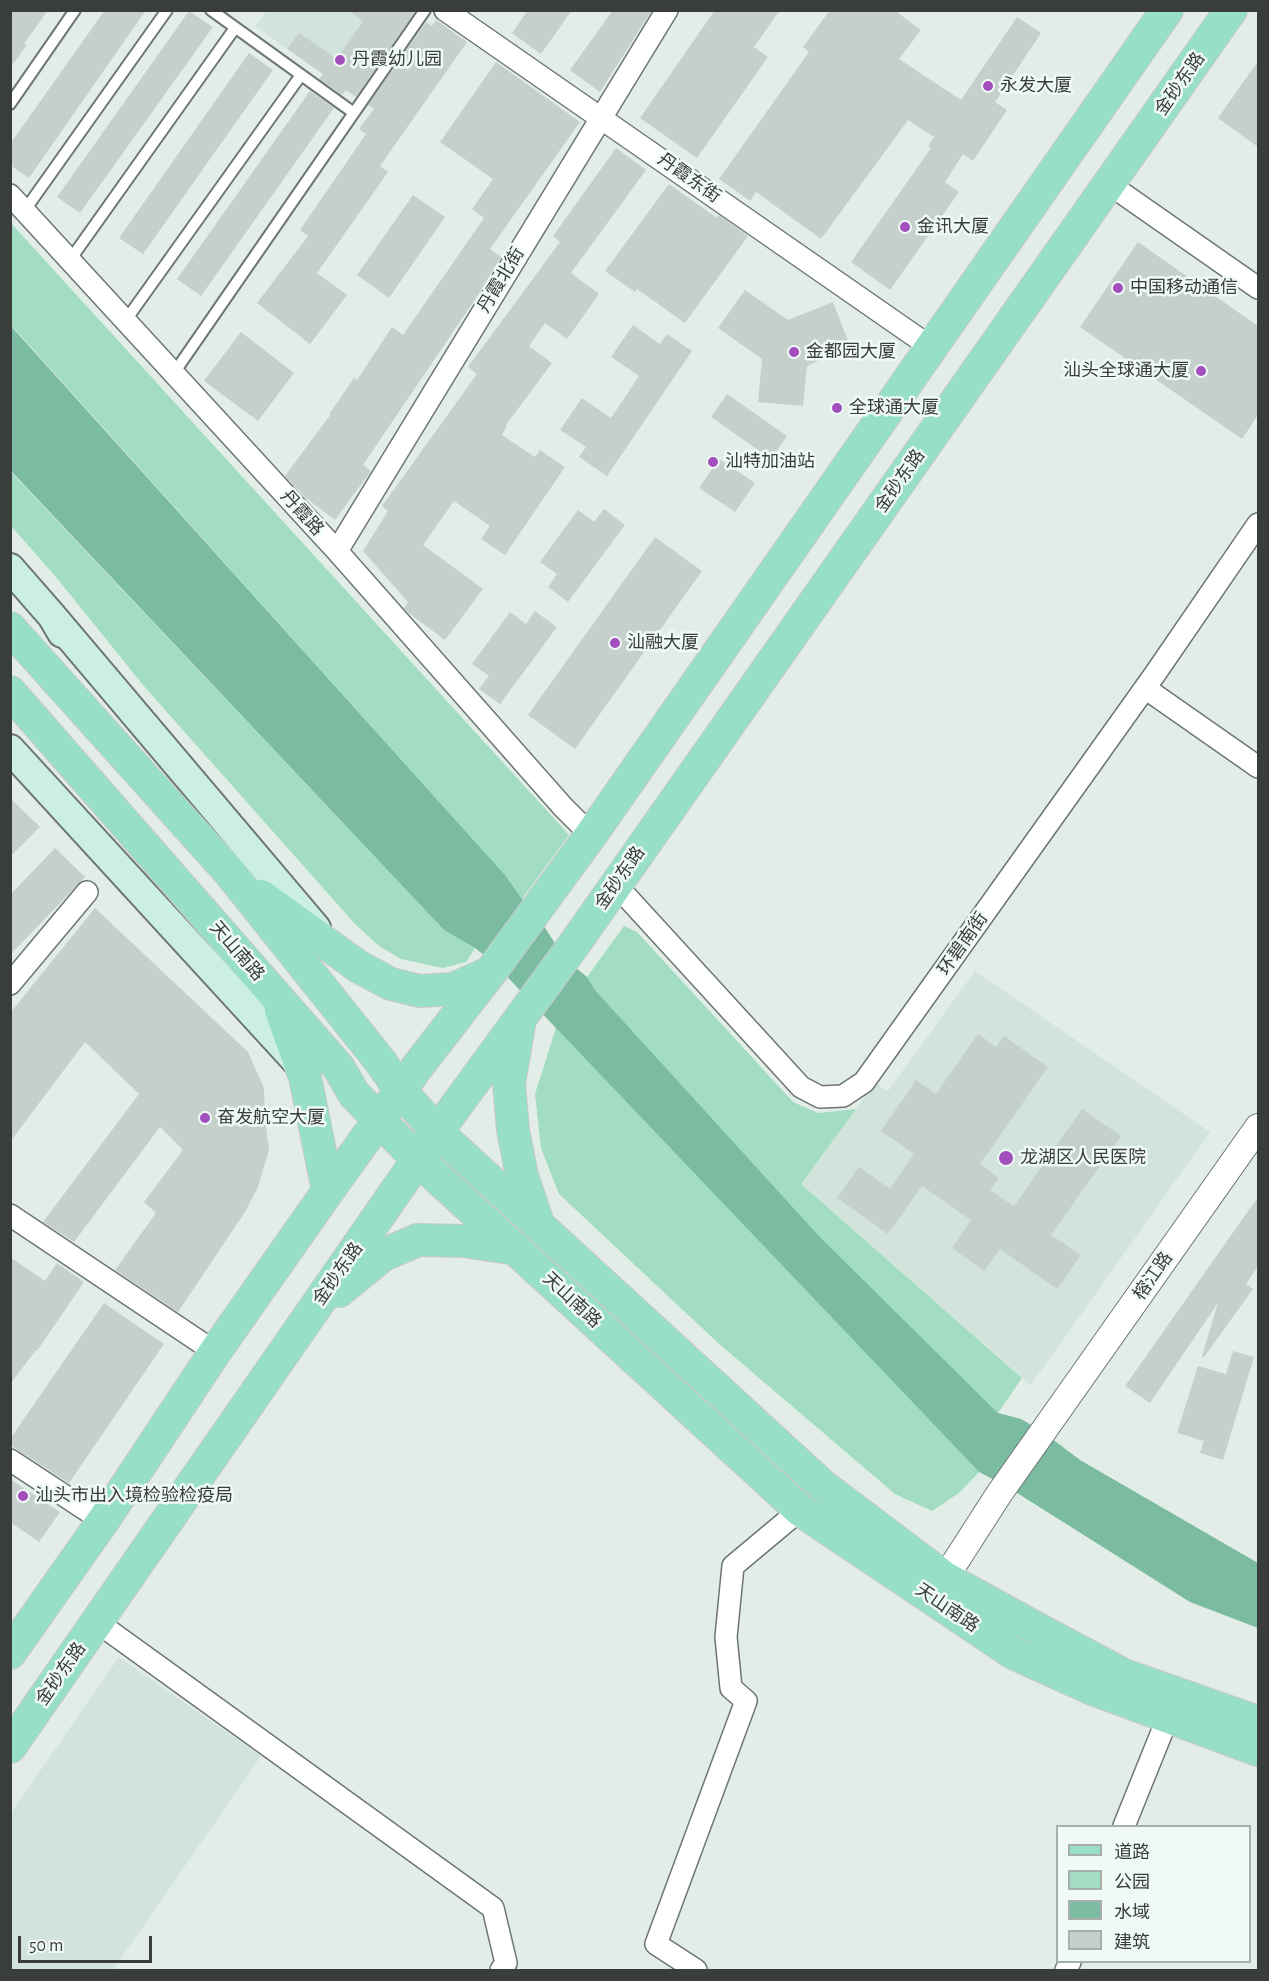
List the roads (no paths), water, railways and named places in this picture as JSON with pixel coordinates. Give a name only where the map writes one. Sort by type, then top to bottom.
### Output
[{"type":"main road","points":[[10,1653],[328,1191],[429,1051],[544,901],[591,835],[1167,10]]},
{"type":"main road","name":"金砂东路","points":[[10,1747],[437,1132],[573,946],[1231,10]]},
{"type":"main road","name":"天山南路","points":[[10,568],[331,946]]},
{"type":"main road","name":"天山南路","points":[[52,616],[144,775]]},
{"type":"main road","name":"天山南路","points":[[10,628],[230,873],[437,1132],[823,1486],[945,1578],[1125,1675],[1258,1722]]},
{"type":"main road","name":"天山南路","points":[[10,692],[339,1068],[354,1094],[379,1120],[418,1160],[800,1510],[1013,1653],[1090,1688],[1258,1750]]},
{"type":"main road","points":[[10,731],[92,785]]},
{"type":"main road","points":[[10,749],[301,1066]]},
{"type":"main road","points":[[230,873],[360,967],[392,984],[420,991],[453,989],[490,973]]},
{"type":"main road","points":[[276,995],[305,1077],[328,1191]]},
{"type":"main road","points":[[523,1014],[509,1084],[513,1130],[522,1176],[539,1227]]},
{"type":"main road","points":[[310,1314],[383,1255],[418,1240],[464,1241],[516,1249]]},
{"type":"street","name":"丹霞东街","points":[[445,10],[932,348]]},
{"type":"street","name":"丹霞北街","points":[[337,551],[667,10]]},
{"type":"street","points":[[1109,184],[1258,288]]},
{"type":"street","name":"丹霞路","points":[[10,195],[337,551],[563,807],[591,835]]},
{"type":"street","name":"环碧南街","points":[[615,885],[801,1087],[820,1097],[843,1096],[864,1082],[1145,688],[1258,524]]},
{"type":"street","points":[[1145,688],[1258,767]]},
{"type":"street","points":[[10,984],[87,892]]},
{"type":"street","name":"榕江路","points":[[945,1578],[999,1494],[1258,1127]]},
{"type":"street","points":[[10,1215],[215,1352]]},
{"type":"street","points":[[10,1460],[103,1521]]},
{"type":"street","points":[[696,1971],[656,1944],[746,1701],[731,1689],[726,1637],[734,1566],[800,1510]]},
{"type":"street","points":[[97,1622],[493,1908],[506,1963],[501,1971]]},
{"type":"street","points":[[1125,1825],[1168,1717]]},
{"type":"lane","points":[[10,104],[75,10]]},
{"type":"lane","points":[[25,210],[167,10]]},
{"type":"lane","points":[[211,10],[354,112]]},
{"type":"lane","points":[[174,373],[425,10]]},
{"type":"lane","points":[[70,260],[235,27]]},
{"type":"lane","points":[[126,320],[301,75]]},
{"type":"water","points":[[10,325],[505,875],[522,899],[533,909],[565,959],[587,977],[595,990],[819,1236],[998,1413],[1021,1419],[1043,1432],[1080,1460],[1258,1563],[1258,1628],[1190,1602],[1006,1486],[979,1472],[494,963],[475,948],[444,930],[11,471]]},
{"type":"place","name":"丹霞幼儿园","points":[[340,60]]},
{"type":"place","name":"永发大厦","points":[[988,86]]},
{"type":"place","name":"金讯大厦","points":[[905,227]]},
{"type":"place","name":"中国移动通信","points":[[1118,288]]},
{"type":"place","name":"金都园大厦","points":[[794,352]]},
{"type":"place","name":"汕头全球通大厦","points":[[1201,371]]},
{"type":"place","name":"全球通大厦","points":[[837,408]]},
{"type":"place","name":"汕特加油站","points":[[713,462]]},
{"type":"place","name":"汕融大厦","points":[[615,643]]},
{"type":"place","name":"奋发航空大厦","points":[[205,1118]]},
{"type":"place","name":"龙湖区人民医院","points":[[1006,1158]]},
{"type":"place","name":"汕头市出入境检验检疫局","points":[[23,1496]]}]
